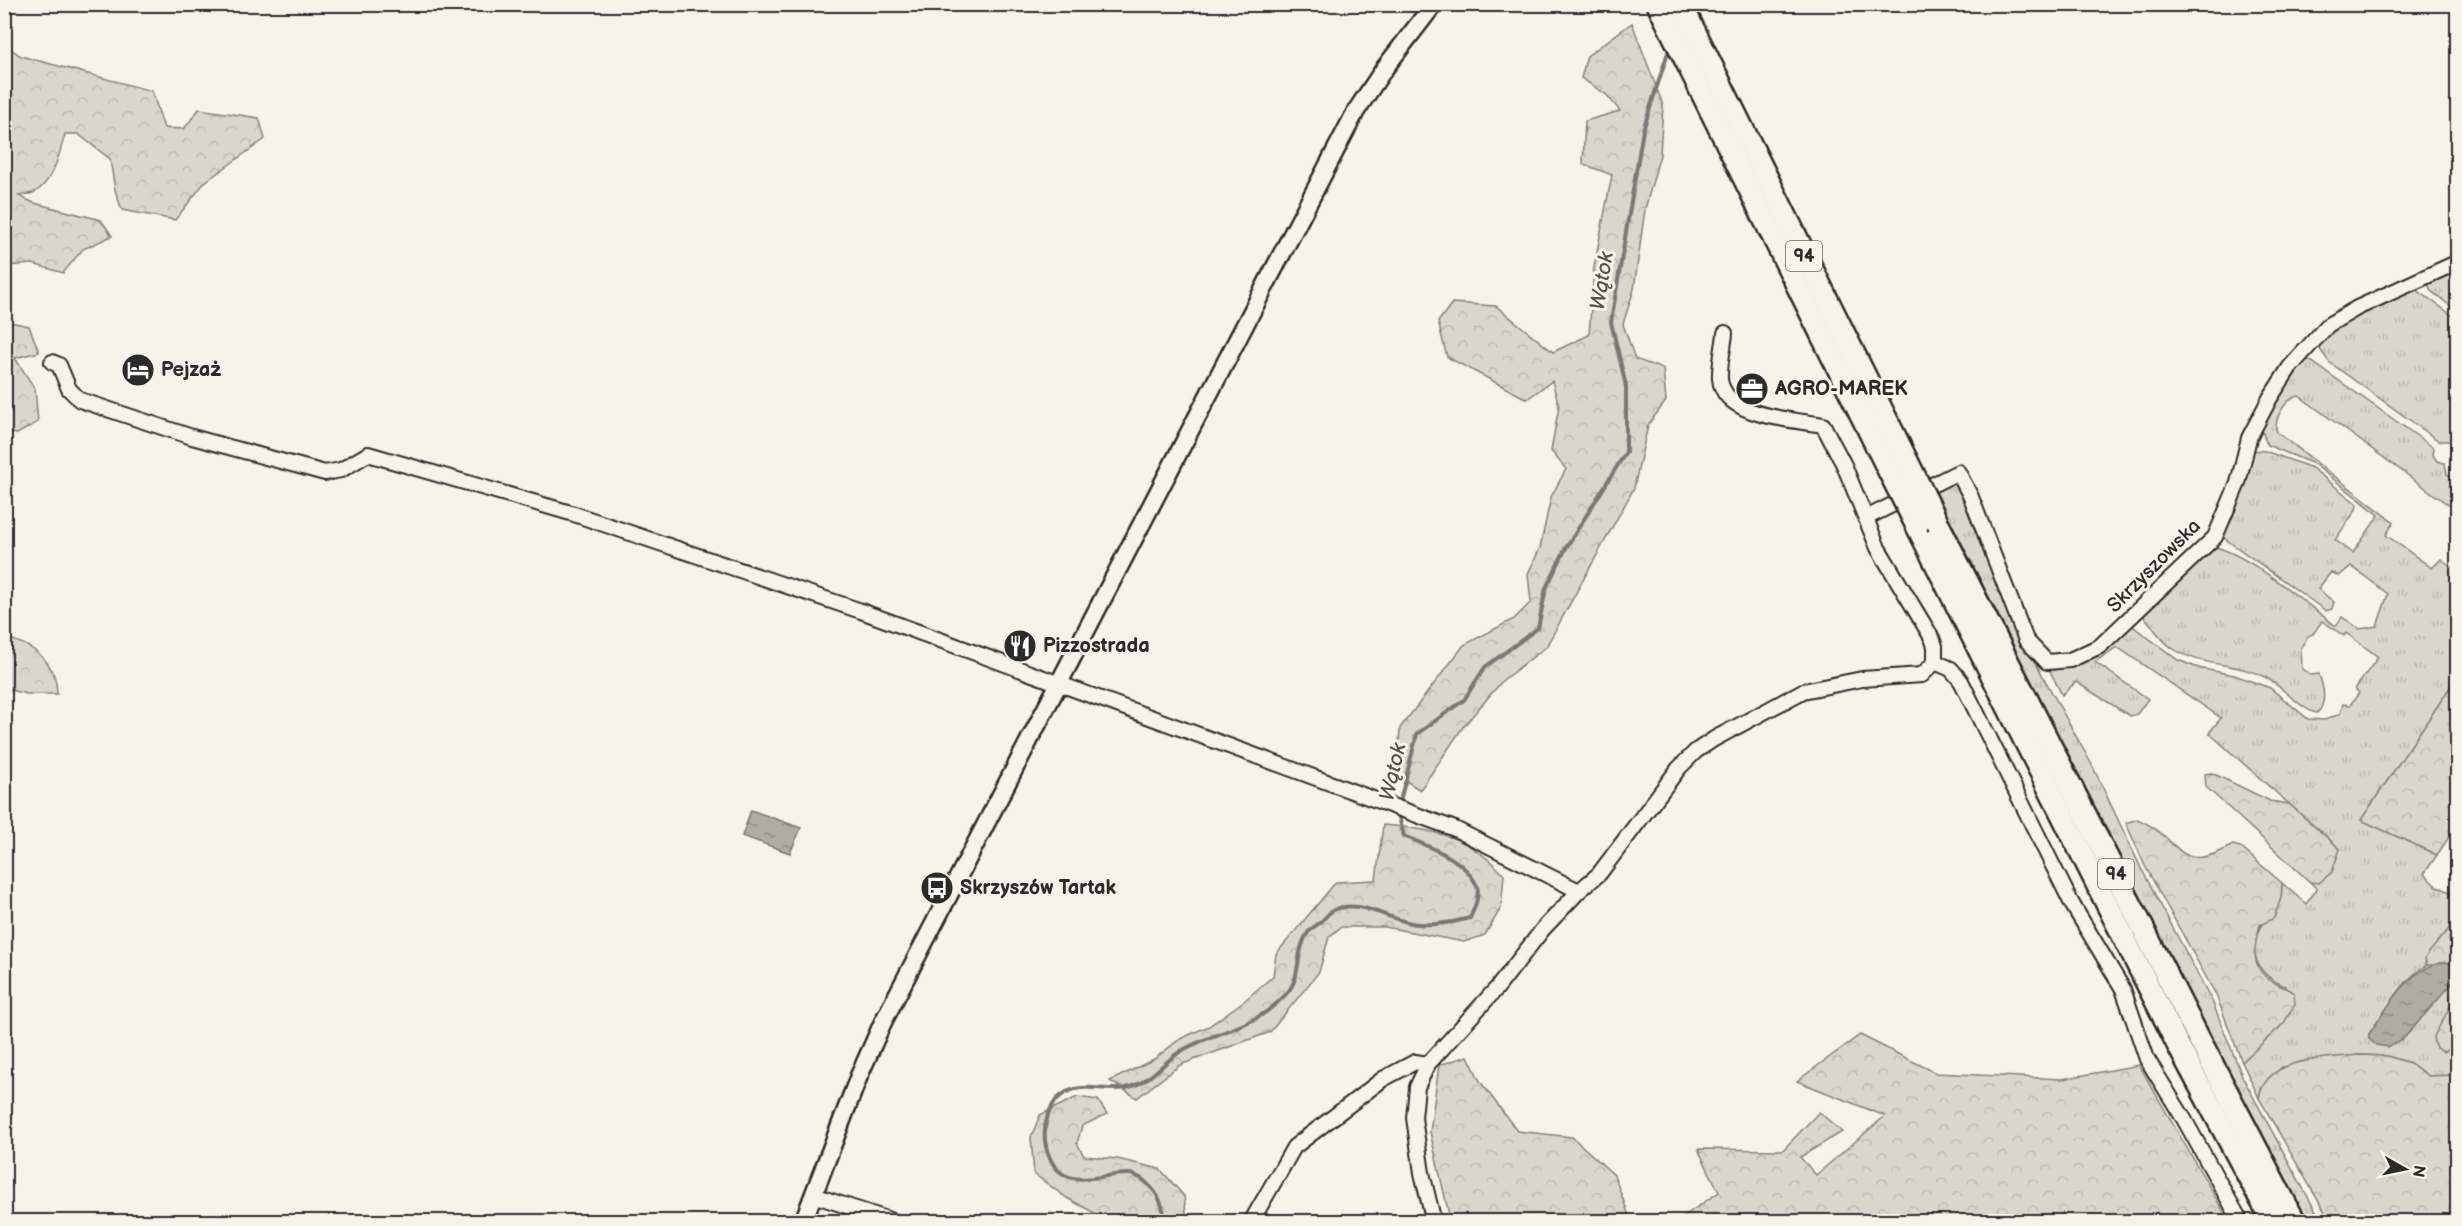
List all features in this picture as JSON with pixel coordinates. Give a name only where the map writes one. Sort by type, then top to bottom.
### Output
[{"type":"main road","name":"94","points":[[1658,4],[1687,67],[1899,468],[1939,525],[2197,1035],[2295,1221]]},
{"type":"main road","name":"94","points":[[1681,4],[1899,468],[1917,526],[2184,1055],[2272,1221]]},
{"type":"street","points":[[803,1221],[859,1076],[883,1022],[1348,124],[1384,69],[1434,4]]},
{"type":"street","name":"Skrzyszowska","points":[[1866,518],[1958,472],[1971,497],[2025,640],[2047,662],[2070,660],[2100,646],[2215,537],[2238,483],[2249,438],[2270,398],[2290,368],[2328,325],[2356,308],[2457,262]]},
{"type":"street","points":[[1434,1221],[1422,1173],[1414,1118],[1417,1087],[1428,1064],[1497,988],[1543,929],[1579,891],[1599,874],[1679,768],[1696,751],[1714,739],[1803,691],[1862,680],[1922,675],[1935,662],[1935,646],[1932,638],[1878,548],[1844,465],[1823,425],[1747,411],[1732,402],[1720,380],[1725,333]]},
{"type":"street","points":[[52,362],[59,365],[69,389],[80,400],[192,437],[325,473],[341,470],[368,454],[574,514],[704,556],[1455,829],[1579,891]]},
{"type":"street","points":[[1935,662],[1950,669],[1961,681],[2068,895],[2122,989],[2147,1059],[2184,1119],[2241,1221]]},
{"type":"street","points":[[1251,1221],[1294,1147],[1383,1079],[1415,1062],[1428,1064]]},
{"type":"street","points":[[813,1195],[896,1221]]},
{"type":"green space","points":[[1632,23],[1663,105],[1660,155],[1645,209],[1634,289],[1623,324],[1635,359],[1663,369],[1666,401],[1648,425],[1634,488],[1546,647],[1503,680],[1463,727],[1420,790],[1397,775],[1400,728],[1464,645],[1514,619],[1531,602],[1528,574],[1540,548],[1551,497],[1566,469],[1551,451],[1559,406],[1552,381],[1527,399],[1447,357],[1438,322],[1452,303],[1496,306],[1553,352],[1589,335],[1594,267],[1612,175],[1583,164],[1585,121],[1620,111],[1607,95],[1581,78],[1587,56]]},
{"type":"green space","points":[[5,45],[21,56],[152,91],[164,128],[184,129],[199,109],[259,118],[265,139],[205,182],[175,220],[122,210],[115,190],[110,159],[78,134],[65,134],[55,167],[46,183],[33,193],[19,196],[34,203],[101,220],[112,236],[83,249],[63,273],[33,264],[5,266]]},
{"type":"green space","points":[[2457,267],[2457,311],[2431,291],[2427,281]]},
{"type":"green space","points":[[2413,287],[2457,319],[2457,441],[2439,441],[2329,362],[2317,345],[2340,324]]},
{"type":"green space","points":[[5,321],[29,326],[39,352],[15,358],[35,389],[38,422],[17,434],[5,432]]},
{"type":"green space","points":[[2305,359],[2434,448],[2433,455],[2437,461],[2445,463],[2447,474],[2457,481],[2457,488],[2451,498],[2457,503],[2457,511],[2299,396],[2289,401],[2281,410],[2276,427],[2277,432],[2394,522],[2386,535],[2432,568],[2441,559],[2457,571],[2457,677],[2361,820],[2437,855],[2424,874],[2435,885],[2458,896],[2457,909],[2451,926],[2430,953],[2425,963],[2427,965],[2402,987],[2369,1034],[2369,1039],[2405,1037],[2457,976],[2457,1075],[2428,1076],[2410,1063],[2387,1056],[2359,1055],[2282,1067],[2261,1088],[2259,1098],[2242,1062],[2284,1023],[2285,986],[2276,982],[2261,969],[2255,953],[2257,934],[2280,901],[2282,883],[2306,904],[2317,889],[2310,882],[2319,882],[2340,849],[2209,733],[2221,718],[2117,647],[2095,662],[2148,699],[2137,714],[2130,716],[2076,682],[2062,695],[2050,671],[2075,664],[2131,625],[2178,660],[2198,668],[2234,675],[2270,688],[2308,719],[2325,720],[2340,714],[2343,704],[2350,705],[2359,693],[2355,689],[2378,657],[2346,633],[2344,636],[2322,621],[2313,634],[2308,636],[2301,648],[2302,669],[2310,675],[2319,674],[2322,684],[2324,699],[2317,713],[2305,708],[2278,686],[2254,672],[2206,662],[2172,648],[2142,614],[2212,546],[2227,551],[2259,569],[2336,626],[2342,617],[2360,629],[2377,626],[2388,594],[2351,566],[2339,576],[2331,572],[2318,589],[2334,602],[2332,609],[2326,611],[2221,536],[2251,450],[2265,451],[2312,468],[2357,504],[2356,510],[2335,540],[2353,553],[2379,515],[2314,464],[2267,445],[2260,425]]},
{"type":"green space","points":[[1950,481],[1960,487],[2029,651],[2092,765],[2141,868],[2212,1001],[2243,1078],[2321,1221],[2309,1221],[2275,1163],[1934,488]]},
{"type":"green space","points":[[5,638],[25,645],[42,656],[53,673],[57,694],[27,694],[5,689]]},
{"type":"green space","points":[[2457,677],[2457,825],[2437,855],[2361,820]]},
{"type":"green space","points":[[2212,773],[2270,801],[2289,804],[2340,849],[2332,872],[2319,883],[2310,882],[2206,787],[2205,774]]},
{"type":"green space","points":[[2137,819],[2152,827],[2189,856],[2200,857],[2214,854],[2233,845],[2240,847],[2282,883],[2281,898],[2274,918],[2260,925],[2255,954],[2262,973],[2271,981],[2294,993],[2295,1004],[2284,1023],[2242,1062],[2216,995],[2145,866],[2126,823]]},
{"type":"green space","points":[[1383,825],[1418,829],[1450,837],[1478,851],[1504,875],[1501,908],[1485,935],[1464,942],[1385,927],[1341,927],[1329,937],[1319,972],[1270,1032],[1180,1065],[1137,1098],[1110,1081],[1154,1059],[1180,1039],[1209,1026],[1244,1001],[1273,976],[1276,954],[1336,882],[1376,880]]},
{"type":"green space","points":[[2457,912],[2457,967],[2456,965],[2427,965],[2425,959],[2451,926]]},
{"type":"green space","points":[[2457,994],[2457,1046],[2444,1052],[2436,1048],[2433,1038]]},
{"type":"green space","points":[[1860,1035],[1936,1073],[2062,1079],[2139,1065],[2229,1221],[1685,1222],[1681,1218],[1719,1192],[1698,1149],[1783,1150],[1819,1112],[1842,1132],[1800,1157],[1816,1175],[1885,1116],[1797,1081]]},
{"type":"green space","points":[[2359,1055],[2387,1056],[2410,1063],[2428,1076],[2457,1075],[2457,1221],[2330,1221],[2259,1098],[2264,1084],[2273,1074],[2285,1067],[2315,1059]]},
{"type":"green space","points":[[1468,1056],[1480,1081],[1517,1131],[1572,1137],[1614,1175],[1631,1221],[1472,1222],[1449,1215],[1430,1132],[1439,1065]]},
{"type":"green space","points":[[1077,1097],[1098,1100],[1107,1114],[1082,1126],[1077,1143],[1084,1156],[1117,1159],[1160,1169],[1184,1196],[1187,1221],[1109,1221],[1067,1198],[1034,1174],[1031,1137],[1040,1115]]},
{"type":"water","points":[[751,810],[801,828],[790,853],[742,836]]},
{"type":"water","points":[[2446,962],[2456,965],[2457,978],[2405,1037],[2388,1047],[2376,1045],[2369,1039],[2369,1034],[2384,1012],[2411,979],[2433,965]]},
{"type":"waterway","name":"Wątok","points":[[1399,805],[1417,734],[1464,700],[1485,667],[1538,628],[1546,588],[1566,548],[1626,452],[1626,386],[1611,322],[1643,130],[1670,46]]},
{"type":"waterway","name":"Wątok","points":[[1164,1222],[1163,1210],[1157,1195],[1147,1183],[1138,1177],[1119,1174],[1085,1179],[1074,1178],[1064,1175],[1056,1168],[1049,1156],[1045,1136],[1045,1126],[1052,1107],[1065,1093],[1075,1089],[1115,1089],[1133,1086],[1147,1079],[1181,1051],[1195,1043],[1262,1015],[1292,986],[1303,941],[1307,934],[1334,910],[1343,907],[1362,908],[1398,920],[1422,924],[1447,923],[1470,918],[1478,894],[1477,886],[1471,876],[1455,861],[1435,849],[1404,836],[1398,813]]},
{"type":"place","name":"Pejzaż","points":[[138,370]]},
{"type":"place","name":"AGRO-MAREK","points":[[1752,389]]},
{"type":"place","name":"Pizzostrada","points":[[1020,646]]},
{"type":"place","name":"Skrzyszów Tartak","points":[[937,888]]}]
